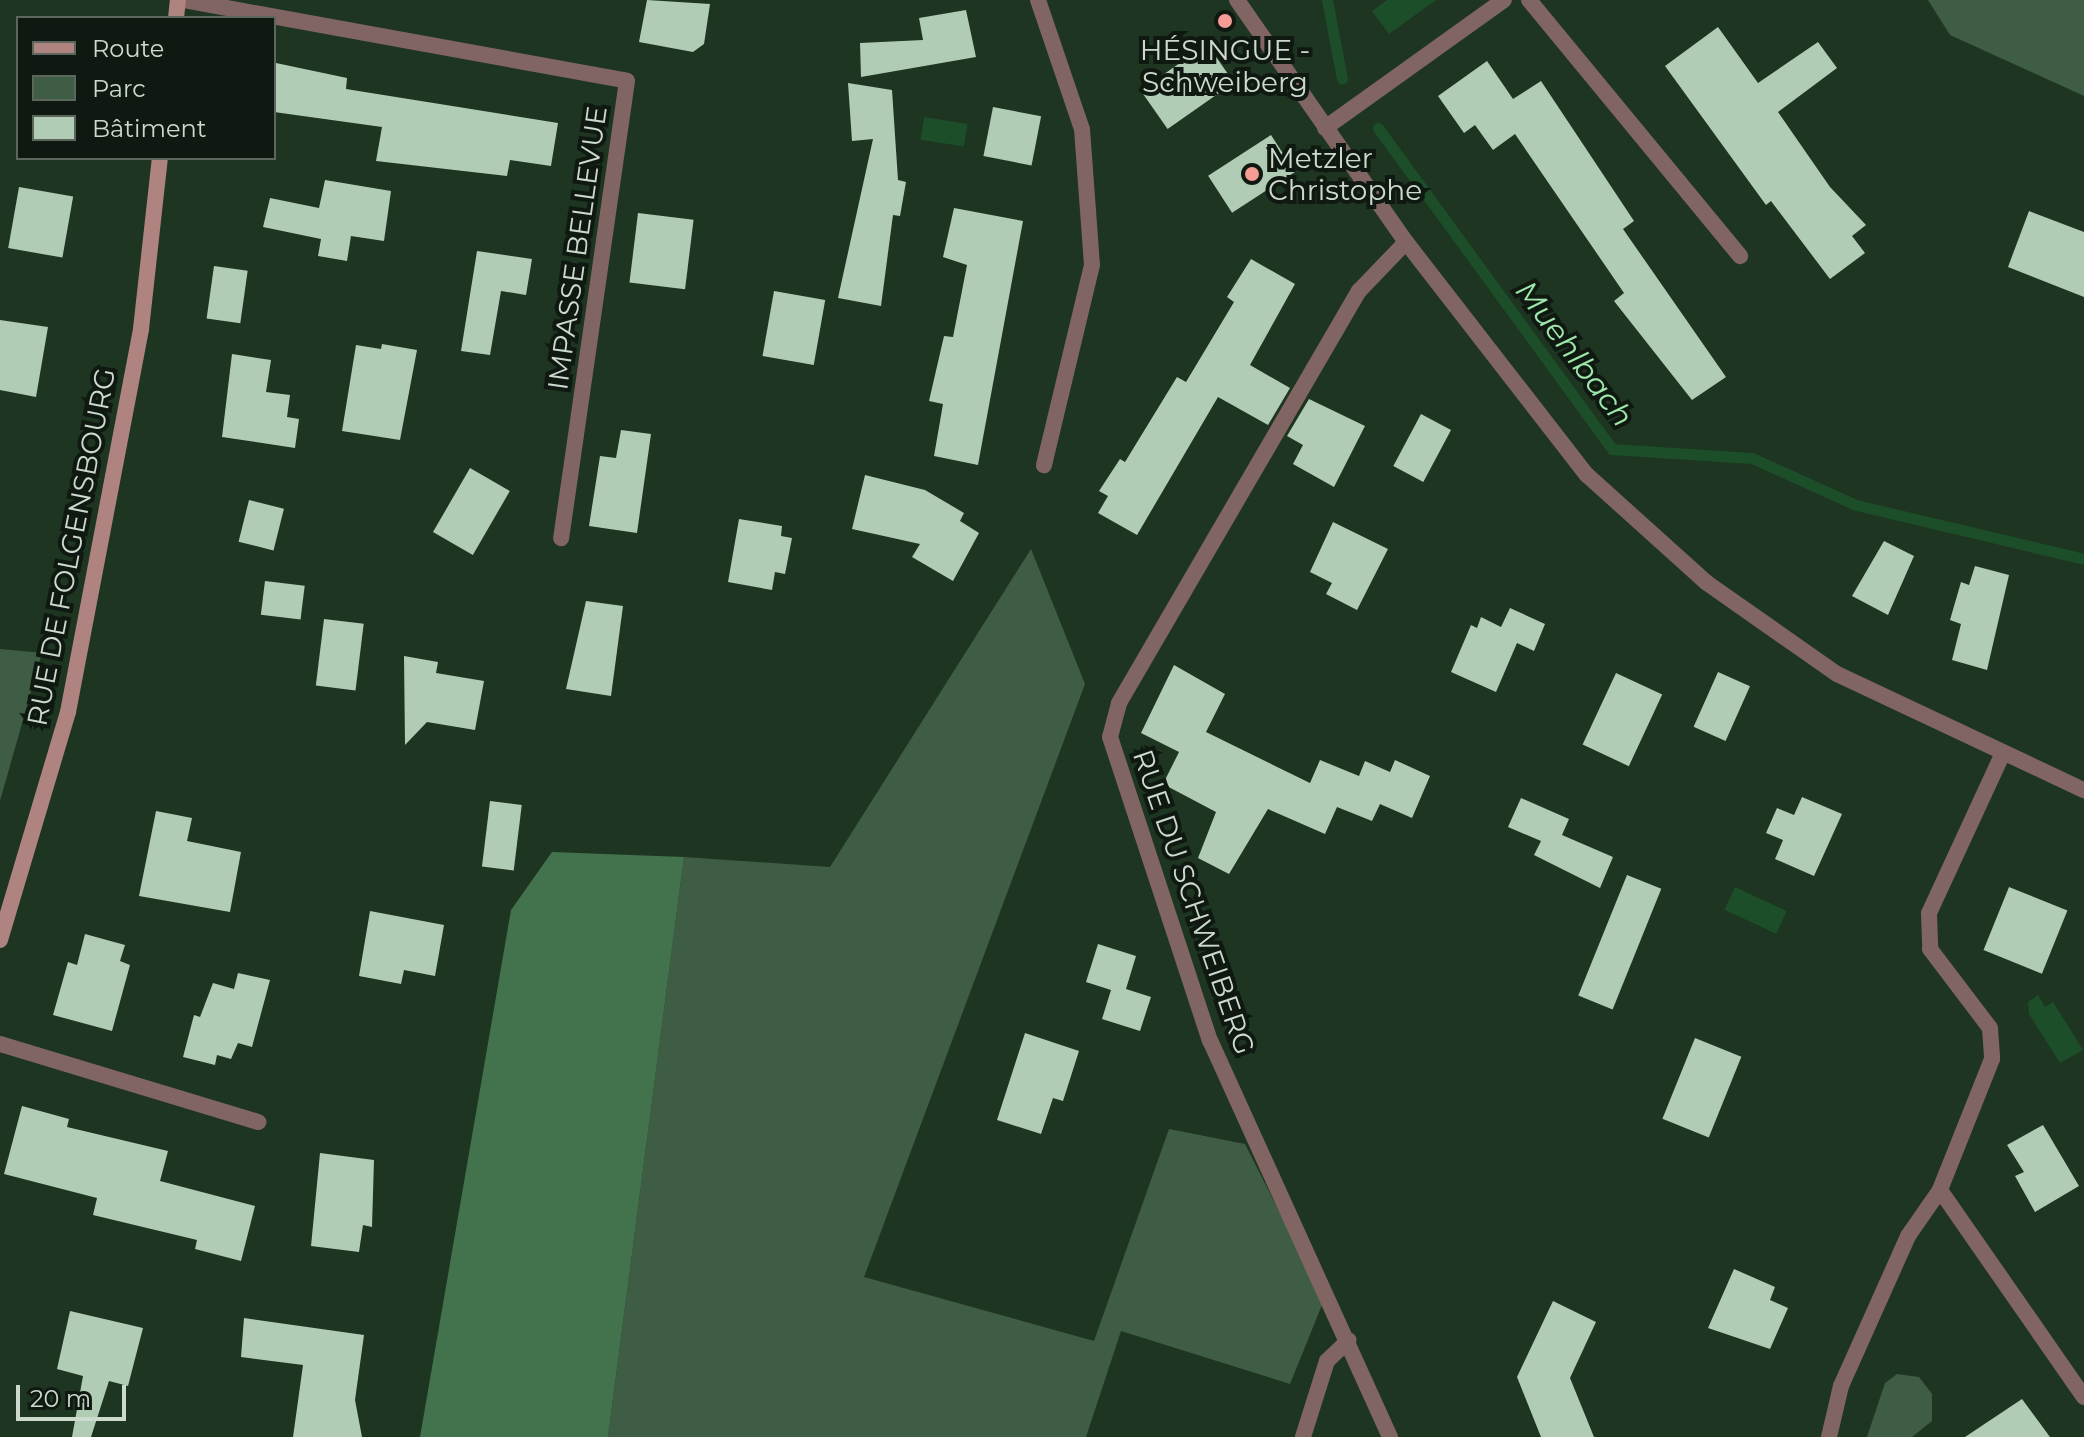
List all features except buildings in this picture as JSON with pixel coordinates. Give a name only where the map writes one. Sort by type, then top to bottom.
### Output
[{"type":"main road","name":"RUE DE FOLGENSBOURG","points":[[0,940],[68,712],[141,329],[160,160]]},
{"type":"street","name":"IMPASSE BELLEVUE","points":[[180,0],[268,16]]},
{"type":"street","points":[[1038,0],[1082,129],[1092,265],[1044,465]]},
{"type":"street","points":[[1237,0],[1406,242],[1587,475],[1707,583],[1837,674],[2084,790]]},
{"type":"street","points":[[1325,128],[1504,0]]},
{"type":"street","points":[[1529,0],[1740,256]]},
{"type":"street","name":"IMPASSE BELLEVUE","points":[[276,17],[627,81],[561,538]]},
{"type":"street","name":"RUE DU SCHWEIBERG","points":[[1390,1437],[1349,1340],[1210,1041],[1110,737],[1119,703],[1359,291],[1406,242]]},
{"type":"street","points":[[1829,1437],[1841,1386],[1902,1249],[1940,1190],[1992,1059],[1990,1028],[1930,949],[1929,913],[2003,753]]},
{"type":"street","points":[[0,1044],[259,1122]]},
{"type":"street","points":[[1940,1190],[2084,1397]]},
{"type":"street","points":[[1303,1437],[1327,1361],[1349,1340]]},
{"type":"green space","points":[[1928,0],[2084,0],[2084,96],[1950,35]]},
{"type":"green space","points":[[1031,549],[1085,684],[864,1277],[1094,1341],[1169,1129],[1245,1144],[1324,1300],[1290,1384],[1121,1331],[1086,1437],[608,1437],[684,857],[830,867]]},
{"type":"green space","points":[[0,649],[42,653],[0,801]]},
{"type":"green space","points":[[1897,1374],[1919,1377],[1932,1394],[1932,1421],[1912,1437],[1867,1437],[1885,1383]]},
{"type":"shaded area","points":[[1387,0],[1436,0],[1389,34],[1372,11]]},
{"type":"shaded area","points":[[924,117],[967,124],[964,147],[920,140]]},
{"type":"shaded area","points":[[552,852],[684,857],[608,1437],[420,1437],[511,910]]},
{"type":"shaded area","points":[[1735,887],[1787,911],[1776,934],[1724,910]]},
{"type":"shaded area","points":[[2038,995],[2045,1007],[2053,1002],[2083,1050],[2060,1063],[2029,1014],[2028,1002]]},
{"type":"waterway","points":[[1327,0],[1342,79]]},
{"type":"waterway","name":"Muehlbach","points":[[1378,128],[1612,449],[1752,458],[1856,505],[2084,559]]},
{"type":"place","name":"HÉSINGUE - Schweiberg","points":[[1225,21]]},
{"type":"place","name":"Metzler Christophe","points":[[1252,174]]}]
